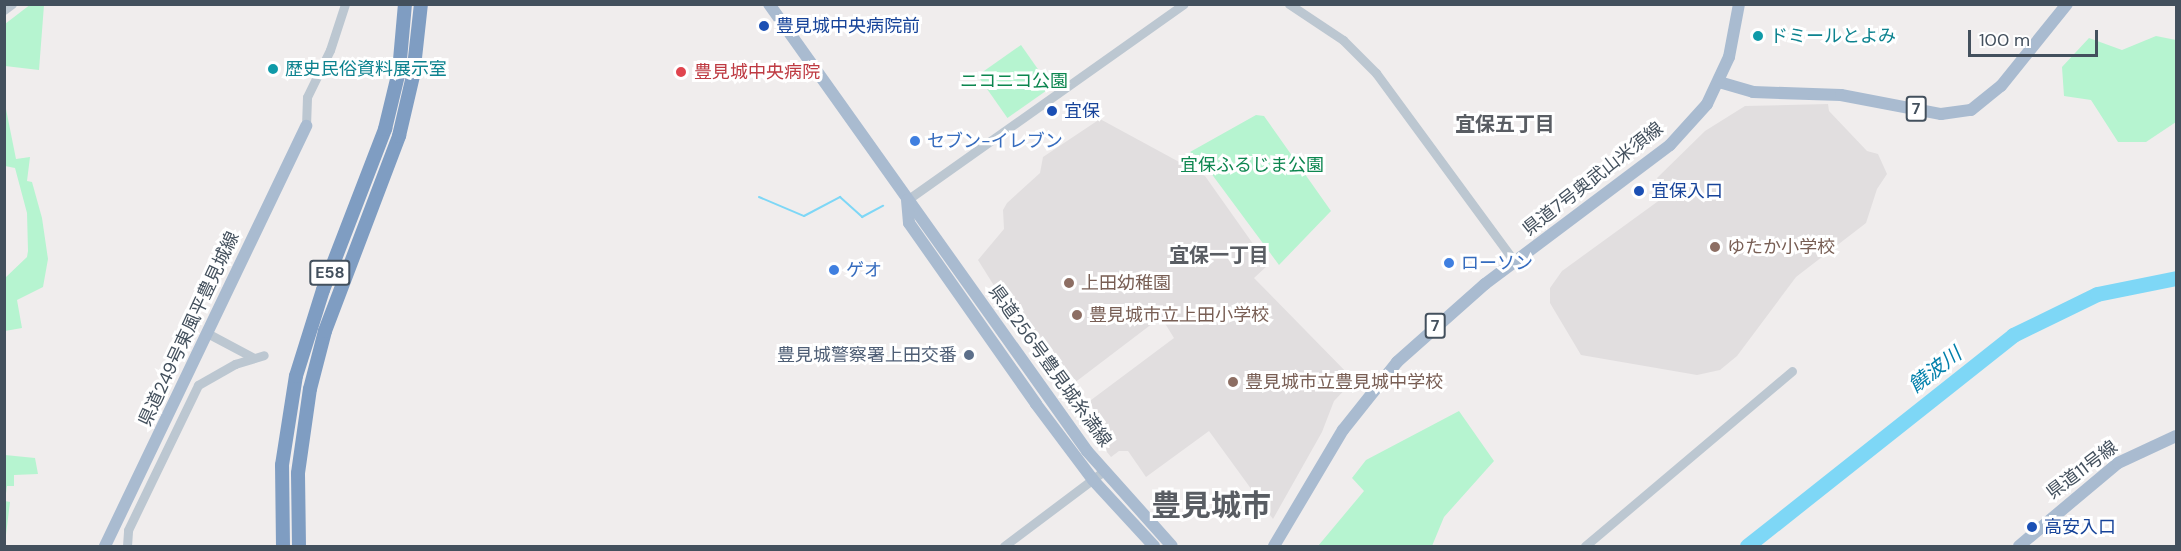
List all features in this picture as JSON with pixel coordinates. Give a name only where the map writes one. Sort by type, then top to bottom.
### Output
[{"type":"highway","name":"E58","points":[[283,546],[282,465],[296,376],[323,290],[385,129],[399,71],[405,4]]},
{"type":"highway","name":"E58","points":[[299,546],[298,473],[310,389],[325,331],[399,136],[413,76],[421,4]]},
{"type":"main road","name":"県道256号豊見城糸満線","points":[[768,4],[1104,471],[1172,546]]},
{"type":"main road","name":"7","points":[[1739,4],[1733,43],[1719,82],[1753,92],[1840,95],[1941,114],[1971,111],[2001,86],[2067,4]]},
{"type":"main road","name":"県道7号奥武山米須線","points":[[1274,546],[1371,391],[1440,321],[1670,145],[1707,104],[1719,82]]},
{"type":"main road","name":"県道249号東風平豊見城線","points":[[105,546],[306,126]]},
{"type":"main road","name":"県道256号豊見城糸満線","points":[[907,200],[909,223],[1093,480],[1154,546]]},
{"type":"main road","name":"県道11号線","points":[[2019,546],[2066,503],[2118,464],[2176,436]]},
{"type":"street","points":[[4,10],[12,4]]},
{"type":"street","points":[[306,126],[310,114],[307,97],[330,50],[345,4]]},
{"type":"street","points":[[907,200],[1184,4]]},
{"type":"street","points":[[1289,4],[1342,40],[1376,73],[1515,262]]},
{"type":"street","points":[[207,333],[254,358]]},
{"type":"street","points":[[127,546],[128,530],[198,385],[264,355]]},
{"type":"street","points":[[1585,546],[1792,371]]},
{"type":"street","points":[[1005,546],[1104,471]]},
{"type":"shaded area","name":"ゆたか小学校","points":[[1828,104],[1829,111],[1867,151],[1878,154],[1887,174],[1877,189],[1866,223],[1796,277],[1737,356],[1720,370],[1697,375],[1581,355],[1550,303],[1550,288],[1562,271],[1668,194],[1657,178],[1705,131],[1745,106]]},
{"type":"shaded area","points":[[1100,119],[1205,176],[1268,265],[1254,278],[1354,380],[1334,401],[1322,432],[1273,519],[1209,431],[1146,477],[1128,451],[1119,451],[1111,457],[1075,412],[1174,338],[1161,317],[1061,393],[978,260],[1004,229],[1003,210],[1007,203],[1040,173],[1043,157]]},
{"type":"green space","points":[[31,4],[44,5],[39,70],[5,66],[5,24]]},
{"type":"green space","points":[[2156,36],[2176,40],[2176,122],[2146,142],[2118,142],[2091,100],[2064,96],[2062,67],[2089,38],[2122,50]]},
{"type":"green space","name":"ニコニコ公園","points":[[1021,45],[1051,88],[1007,118],[978,75]]},
{"type":"green space","points":[[5,104],[16,159],[30,157],[27,181],[32,182],[42,218],[48,259],[43,287],[17,300],[22,328],[5,331],[5,278],[27,257],[28,251],[27,213],[15,168],[5,166]]},
{"type":"green space","name":"宜保ふるじま公園","points":[[1256,115],[1264,116],[1331,211],[1279,265],[1205,165],[1206,161],[1190,152]]},
{"type":"green space","points":[[1459,411],[1494,461],[1444,517],[1432,546],[1318,546],[1364,491],[1352,478],[1366,460]]},
{"type":"green space","points":[[5,455],[35,458],[38,474],[14,475],[14,486],[7,486],[5,501]]},
{"type":"green space","points":[[5,501],[10,502],[5,543]]},
{"type":"waterway","points":[[759,197],[804,216],[840,197],[862,217],[883,206]]},
{"type":"waterway","name":"饒波川","points":[[1747,546],[2013,335],[2097,294],[2176,278]]},
{"type":"place","name":"豊見城中央病院前","points":[[764,26]]},
{"type":"place","name":"ドミールとよみ","points":[[1758,36]]},
{"type":"place","name":"歴史民俗資料展示室","points":[[273,69]]},
{"type":"place","name":"豊見城中央病院","points":[[681,72]]},
{"type":"place","name":"宜保","points":[[1052,111]]},
{"type":"place","name":"セブン-イレブン","points":[[915,141]]},
{"type":"place","name":"宜保入口","points":[[1639,191]]},
{"type":"place","name":"ゆたか小学校","points":[[1715,247]]},
{"type":"place","name":"ローソン","points":[[1449,263]]},
{"type":"place","name":"ゲオ","points":[[834,270]]},
{"type":"place","name":"上田幼稚園","points":[[1069,283]]},
{"type":"place","name":"豊見城市立上田小学校","points":[[1077,315]]},
{"type":"place","name":"豊見城警察署上田交番","points":[[969,355]]},
{"type":"place","name":"豊見城市立豊見城中学校","points":[[1233,382]]},
{"type":"place","name":"高安入口","points":[[2032,527]]},
{"type":"district","name":"宜保五丁目","points":[[1505,124]]},
{"type":"district","name":"宜保一丁目","points":[[1219,255]]},
{"type":"district","name":"豊見城市","points":[[1211,506]]}]
